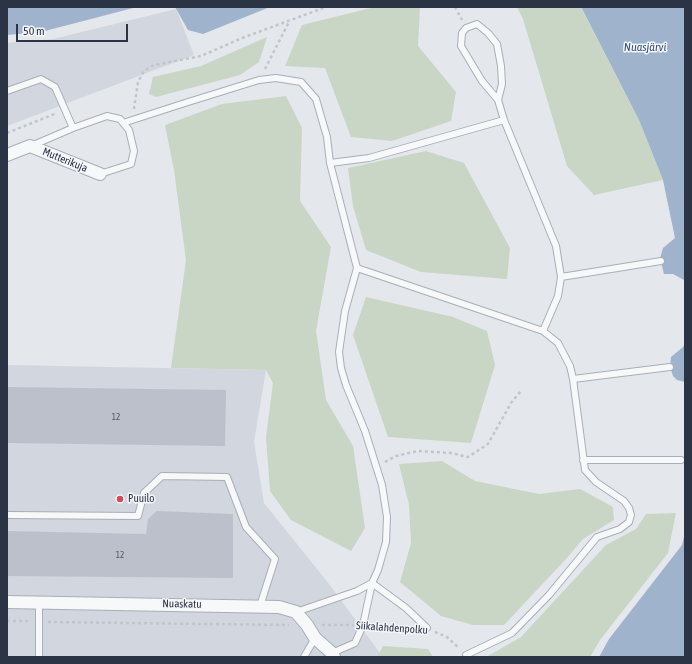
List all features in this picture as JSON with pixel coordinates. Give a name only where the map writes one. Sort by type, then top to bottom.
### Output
[{"type":"street","name":"Mutterikuja","points":[[7,155],[30,146],[100,174]]},
{"type":"street","name":"Nuaskatu","points":[[7,602],[260,606],[279,607],[296,612]]},
{"type":"street","points":[[296,612],[307,625],[315,638],[333,655]]},
{"type":"lane","points":[[498,100],[502,84],[501,66],[497,44],[488,33],[477,24],[466,28],[462,33],[461,46],[482,81],[498,100],[504,120],[556,246],[561,277],[558,296],[543,331]]},
{"type":"lane","points":[[123,123],[259,80],[276,78],[300,82],[316,98],[327,137],[330,163],[357,268],[345,311],[339,352],[341,368],[346,385],[365,431],[382,485],[387,517],[386,542],[378,570],[372,583],[362,625],[355,643],[333,655]]},
{"type":"lane","points":[[7,92],[41,79],[55,87],[74,128]]},
{"type":"lane","points":[[30,146],[106,116],[120,119],[129,130],[134,151],[131,164],[100,174]]},
{"type":"lane","points":[[330,163],[369,158],[504,120]]},
{"type":"lane","points":[[561,277],[661,261]]},
{"type":"lane","points":[[357,268],[543,331],[558,343],[570,366],[573,379],[585,470],[596,482],[624,501],[630,508],[631,515],[629,522],[620,528],[597,537],[549,595],[512,633],[466,654]]},
{"type":"lane","points":[[573,379],[670,367]]},
{"type":"lane","points":[[583,460],[681,460]]},
{"type":"lane","points":[[7,515],[138,516],[144,493],[162,476],[227,477],[246,527],[275,559],[260,606]]},
{"type":"lane","points":[[296,612],[357,591],[372,583]]},
{"type":"lane","points":[[372,583],[406,608],[428,628]]},
{"type":"lane","points":[[39,602],[39,657]]},
{"type":"lane","points":[[304,657],[315,638]]},
{"type":"path","points":[[133,120],[138,82],[144,71],[154,65],[201,56],[242,38],[326,7]]},
{"type":"path","points":[[455,7],[466,28]]},
{"type":"path","points":[[259,80],[290,21]]},
{"type":"path","points":[[7,133],[65,110]]},
{"type":"path","points":[[376,466],[396,456],[418,451],[451,453],[468,457],[488,444],[512,403],[521,391]]},
{"type":"path","name":"Siikalahdenpolku","points":[[7,621],[362,625],[428,628],[447,637],[466,654]]},
{"type":"shaded area","points":[[176,9],[194,55],[7,126],[7,43],[53,39]]},
{"type":"shaded area","points":[[7,365],[266,370],[254,442],[264,503],[329,584],[383,657],[7,657]]},
{"type":"green space","points":[[375,7],[420,7],[418,46],[456,92],[451,121],[392,141],[351,137],[325,68],[285,66],[302,25]]},
{"type":"green space","points":[[517,7],[581,8],[639,120],[663,180],[594,195],[567,166],[523,19]]},
{"type":"green space","points":[[267,37],[259,62],[240,75],[156,97],[149,94],[153,77],[201,66]]},
{"type":"green space","points":[[286,96],[302,128],[300,201],[331,247],[316,331],[326,400],[353,446],[365,528],[351,551],[291,520],[270,491],[266,437],[273,383],[266,370],[171,368],[186,260],[174,170],[165,125],[222,104]]},
{"type":"green space","points":[[426,151],[464,163],[510,248],[507,279],[421,272],[366,250],[353,206],[348,168]]},
{"type":"green space","points":[[366,297],[453,317],[487,331],[495,365],[471,443],[388,437],[353,335]]},
{"type":"green space","points":[[442,461],[475,481],[539,494],[580,489],[613,507],[614,520],[583,539],[504,625],[473,625],[441,616],[400,582],[411,543],[409,505],[399,464]]},
{"type":"green space","points":[[676,513],[668,553],[600,640],[590,657],[488,657],[521,637],[606,545],[636,529],[646,514]]},
{"type":"green space","points":[[383,646],[428,649],[433,657],[377,657]]},
{"type":"water","points":[[7,7],[137,7],[41,32],[7,35]]},
{"type":"water","points":[[175,7],[270,7],[203,34],[188,30]]},
{"type":"water","name":"Nuasjärvi","points":[[581,7],[685,7],[685,301],[684,280],[673,274],[664,274],[660,258],[663,248],[675,238],[663,180],[639,120]]},
{"type":"water","points":[[685,343],[685,382],[677,380],[673,376],[670,367],[671,357],[683,347]]},
{"type":"water","points":[[685,533],[685,657],[599,657],[609,639],[682,545]]},
{"type":"building","points":[[7,387],[226,390],[225,446],[7,443]]},
{"type":"building","points":[[157,511],[233,514],[233,578],[7,576],[7,531],[146,534],[148,519]]},
{"type":"place","name":"Puuilo","points":[[120,499]]}]
